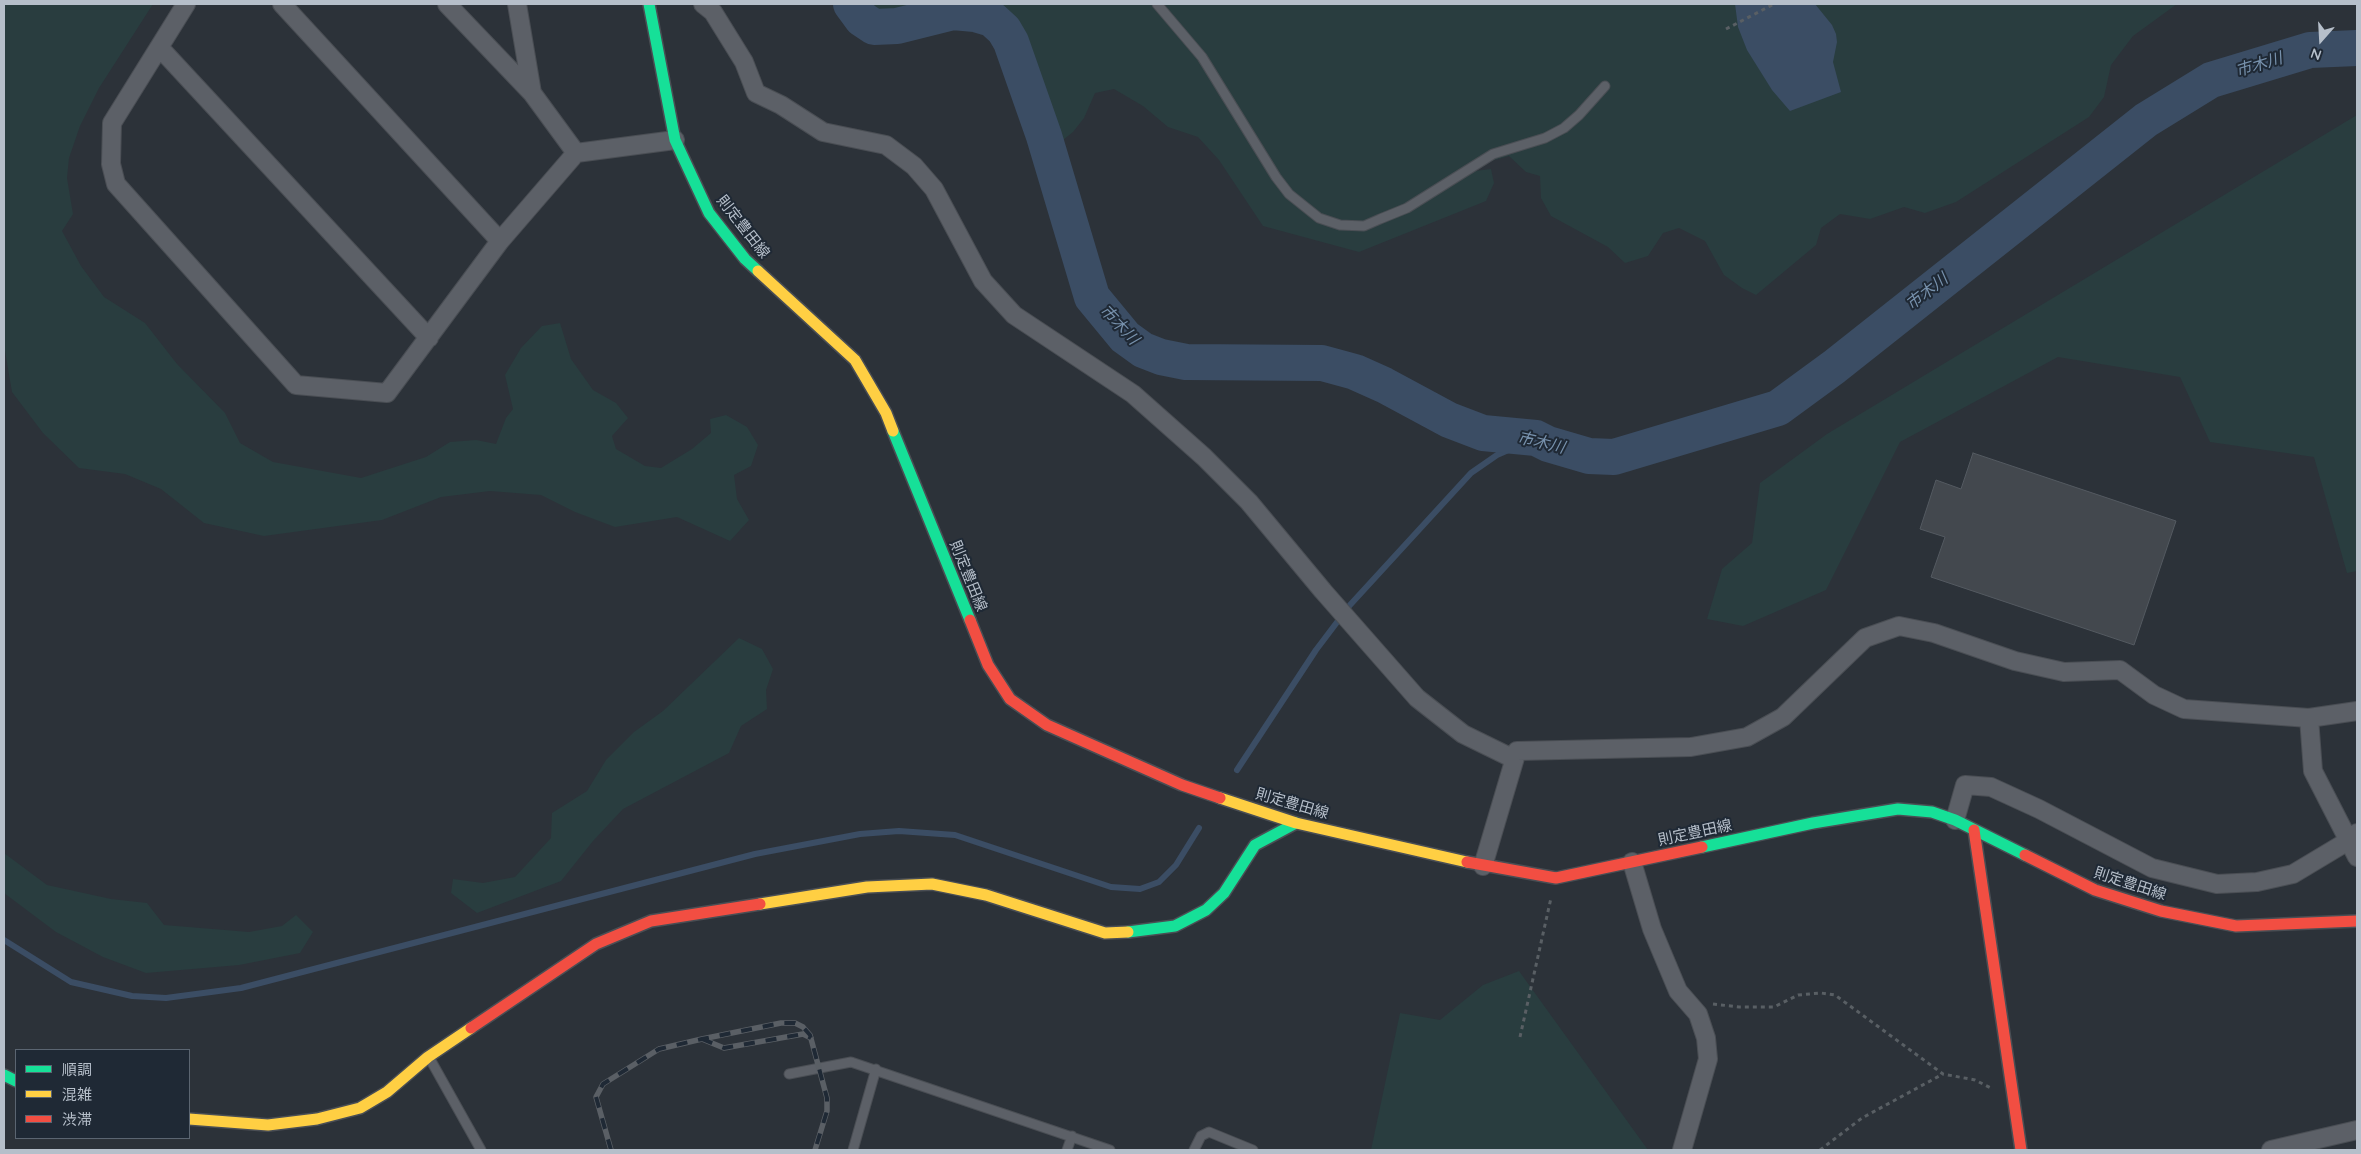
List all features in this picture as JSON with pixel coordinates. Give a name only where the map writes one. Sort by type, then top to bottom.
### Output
[{"type":"main road","name":"則定豊田線","points":[[649,4],[675,140],[709,213],[745,259],[855,360],[886,413],[988,665],[1010,699],[1047,725],[1182,785],[1296,823],[1483,866],[1556,878],[1813,823],[1898,809],[1932,812],[1955,820],[2095,890],[2161,911],[2236,926],[2357,922]]},
{"type":"main road","points":[[190,1119],[268,1125],[317,1119],[360,1108],[387,1092],[428,1057],[596,944],[651,921],[867,887],[932,884],[986,895],[1105,933],[1149,932],[1175,926],[1206,910],[1224,893],[1255,845],[1296,823]]},
{"type":"main road","points":[[1974,830],[2021,1150]]},
{"type":"street","points":[[186,4],[112,123],[111,164],[116,184],[296,384],[387,393],[500,241],[576,153],[675,140]]},
{"type":"street","points":[[282,4],[500,241]]},
{"type":"street","points":[[447,4],[532,94],[576,153]]},
{"type":"street","points":[[517,4],[532,94]]},
{"type":"street","points":[[703,4],[712,12],[744,62],[756,93],[781,105],[824,132],[886,145],[914,166],[934,189],[983,281],[1014,315],[1133,394],[1204,457],[1249,502],[1323,591],[1417,698],[1462,734],[1514,759]]},
{"type":"street","points":[[160,48],[429,338]]},
{"type":"street","points":[[1483,866],[1518,751],[1692,747],[1747,737],[1784,717],[1865,638],[1898,626],[1934,633],[2015,661],[2064,672],[2120,670],[2154,695],[2184,709],[2309,718],[2357,711]]},
{"type":"street","points":[[2309,718],[2313,771],[2353,837],[2357,858]]},
{"type":"street","points":[[1955,820],[1966,785],[1991,787],[2039,809],[2152,868],[2217,884],[2257,882],[2293,874],[2353,837]]},
{"type":"street","points":[[1632,862],[1652,929],[1678,991],[1698,1014],[1706,1038],[1708,1059],[1682,1150]]},
{"type":"street","points":[[2270,1150],[2357,1130]]},
{"type":"lane","points":[[1157,4],[1202,57],[1276,178],[1289,194],[1319,218],[1340,225],[1364,226],[1407,208],[1492,154],[1545,138],[1564,128],[1606,86]]},
{"type":"lane","points":[[428,1057],[481,1150]]},
{"type":"lane","points":[[789,1074],[851,1062],[1110,1150]]},
{"type":"lane","points":[[853,1150],[876,1069]]},
{"type":"lane","points":[[1194,1150],[1201,1136],[1209,1132],[1253,1150]]},
{"type":"lane","points":[[1067,1150],[1072,1136]]},
{"type":"path","points":[[1726,29],[1774,4]]},
{"type":"path","points":[[1520,1036],[1556,878]]},
{"type":"path","points":[[1709,1004],[1739,1007],[1774,1006],[1798,995],[1821,993],[1835,995],[1943,1074],[1975,1080],[2014,1099]]},
{"type":"path","points":[[1820,1150],[1862,1118],[1943,1074]]},
{"type":"green space","points":[[4,4],[153,4],[99,88],[80,126],[69,158],[67,178],[73,214],[62,231],[81,266],[104,297],[145,323],[177,364],[225,413],[240,443],[273,462],[361,478],[426,457],[450,442],[476,440],[496,444],[506,418],[513,409],[505,375],[521,348],[542,326],[560,323],[571,359],[593,390],[616,403],[628,418],[612,436],[616,449],[645,466],[661,468],[692,449],[711,433],[710,419],[726,415],[747,427],[758,445],[751,466],[734,475],[737,499],[749,520],[730,541],[677,517],[615,527],[575,512],[541,495],[490,491],[441,497],[382,520],[264,536],[204,523],[161,489],[125,474],[79,468],[43,433],[12,392],[4,345]]},
{"type":"green space","points":[[872,4],[2177,4],[2133,36],[2111,65],[2104,97],[2089,117],[1956,202],[1925,213],[1904,207],[1870,219],[1840,214],[1821,228],[1816,245],[1756,295],[1724,275],[1705,241],[1679,228],[1663,233],[1648,256],[1625,263],[1608,247],[1551,216],[1541,198],[1540,176],[1526,172],[1509,156],[1491,161],[1475,171],[1491,169],[1494,183],[1486,201],[1359,252],[1263,226],[1219,160],[1198,137],[1168,127],[1143,106],[1114,89],[1095,93],[1084,118],[1073,132],[1063,140],[1053,134],[1012,32],[1003,21],[991,14],[984,11],[954,7],[899,23],[881,23],[873,21]]},
{"type":"green space","points":[[2357,115],[2357,571],[2347,573],[2314,457],[2210,442],[2180,377],[2058,357],[1900,442],[1826,590],[1743,626],[1707,619],[1722,569],[1752,543],[1760,483],[1827,434]]},
{"type":"green space","points":[[739,638],[762,649],[773,669],[766,690],[767,709],[741,726],[729,753],[623,809],[593,841],[561,881],[477,913],[451,893],[453,879],[483,883],[515,877],[551,838],[552,813],[587,791],[606,760],[634,732],[663,711]]},
{"type":"green space","points":[[4,853],[47,885],[111,899],[147,903],[164,925],[249,932],[282,926],[296,915],[313,932],[300,953],[239,965],[146,973],[103,957],[56,932],[4,893]]},
{"type":"green space","points":[[1519,971],[1648,1150],[1371,1150],[1400,1013],[1440,1020],[1483,985]]},
{"type":"water","points":[[1735,4],[1815,4],[1832,25],[1836,34],[1837,42],[1833,62],[1841,92],[1790,111],[1772,90],[1747,50],[1738,27]]},
{"type":"building","points":[[1973,453],[2176,521],[2134,645],[1931,577],[1945,537],[1920,529],[1936,480],[1961,489]]},
{"type":"waterway","name":"市木川","points":[[851,4],[862,19],[874,27],[897,26],[953,12],[975,14],[992,19],[1004,30],[1011,42],[1044,136],[1092,297],[1125,337],[1143,350],[1161,357],[1186,362],[1322,363],[1355,372],[1384,385],[1449,420],[1483,433],[1536,438],[1548,444],[1589,456],[1614,457],[1778,408],[1834,367],[2146,120],[2211,80],[2310,50],[2357,48]]},
{"type":"waterway","points":[[1237,770],[1316,650],[1350,605],[1471,473],[1497,455],[1536,438]]},
{"type":"waterway","points":[[4,940],[71,982],[132,996],[166,998],[241,988],[755,854],[860,834],[899,831],[955,835],[1111,887],[1140,889],[1159,882],[1176,865],[1199,828]]},
{"type":"railway","points":[[611,1150],[596,1097],[603,1084],[659,1049],[781,1023],[795,1023],[803,1027],[810,1035],[827,1098],[827,1111],[815,1150]]},
{"type":"railway","points":[[702,1039],[724,1048],[803,1034],[811,1038]]},
{"type":"traffic: fast","points":[[649,4],[675,140],[709,213],[745,259],[758,271]]},
{"type":"traffic: fast","points":[[893,431],[970,620]]},
{"type":"traffic: fast","points":[[1702,847],[1813,823],[1898,809],[1932,812],[1955,820],[2025,855]]},
{"type":"traffic: fast","points":[[1128,932],[1175,926],[1206,910],[1224,893],[1255,845],[1296,823]]},
{"type":"traffic: fast","points":[[4,1075],[15,1080]]},
{"type":"traffic: slow","points":[[758,271],[855,360],[886,413],[893,431]]},
{"type":"traffic: slow","points":[[1220,798],[1296,823],[1467,862]]},
{"type":"traffic: slow","points":[[760,904],[867,887],[932,884],[986,895],[1105,933],[1128,932]]},
{"type":"traffic: slow","points":[[190,1119],[268,1125],[317,1119],[360,1108],[387,1092],[428,1057],[471,1028]]},
{"type":"traffic: jam","points":[[970,620],[988,665],[1010,699],[1047,725],[1182,785],[1220,798]]},
{"type":"traffic: jam","points":[[1974,830],[2021,1150]]},
{"type":"traffic: jam","points":[[1467,862],[1556,878],[1702,847]]},
{"type":"traffic: jam","points":[[2025,855],[2095,890],[2161,911],[2236,926],[2357,921]]},
{"type":"traffic: jam","points":[[471,1028],[596,944],[651,921],[760,904]]}]
